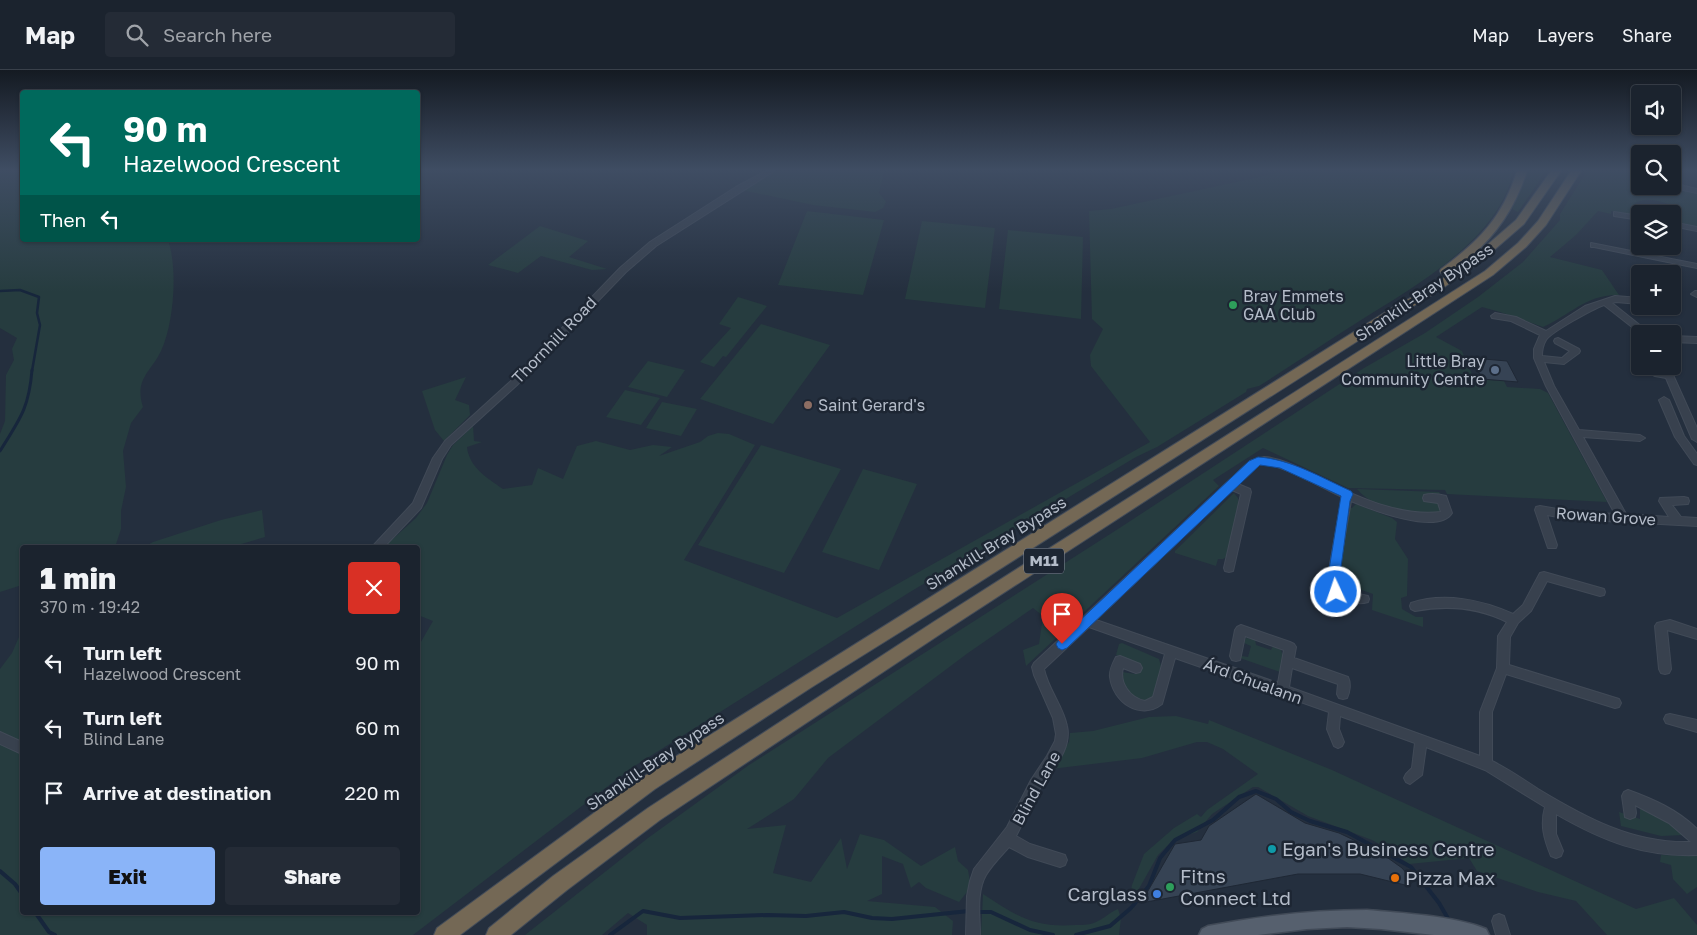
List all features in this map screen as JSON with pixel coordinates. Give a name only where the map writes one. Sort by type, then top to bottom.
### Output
[{"type":"highway","points":[[1396,311],[1482,242],[1505,211]]},
{"type":"highway","name":"Shankill-Bray Bypass","points":[[444,935],[658,778],[806,682],[1432,290],[1483,254],[1520,222],[1528,211]]},
{"type":"highway","name":"Shankill-Bray Bypass","points":[[496,935],[560,883],[654,814],[940,626],[1482,278],[1522,245],[1542,223],[1550,211]]},
{"type":"main road","points":[[1208,935],[1265,925],[1366,919],[1464,932]]},
{"type":"street","name":"Thornhill Road","points":[[379,545],[408,516],[417,504],[438,458],[448,443],[514,383],[624,270],[653,244],[704,211]]},
{"type":"street","points":[[1617,214],[1631,216]]},
{"type":"street","points":[[1681,225],[1697,228]]},
{"type":"street","points":[[1594,245],[1697,266]]},
{"type":"street","points":[[1622,517],[1544,374],[1538,358],[1539,344],[1546,334],[1588,308],[1615,299],[1631,300]]},
{"type":"street","points":[[1605,302],[1635,325]]},
{"type":"street","points":[[1495,316],[1512,319],[1546,334]]},
{"type":"street","points":[[1681,339],[1697,340]]},
{"type":"street","points":[[1538,358],[1564,361],[1576,351],[1558,341]]},
{"type":"street","points":[[1664,375],[1669,376],[1697,439]]},
{"type":"street","points":[[1664,400],[1680,437],[1697,461]]},
{"type":"street","points":[[1671,417],[1688,420]]},
{"type":"street","points":[[1576,433],[1640,438]]},
{"type":"street","name":"Blind Lane","points":[[973,935],[974,896],[979,874],[1007,839],[1026,805],[1034,785],[1060,745],[1063,733],[1053,704],[1039,679],[1038,667],[1258,461],[1284,465],[1347,494]]},
{"type":"street","points":[[1229,568],[1246,492],[1232,485]]},
{"type":"street","points":[[1364,599],[1336,592],[1333,582],[1344,501],[1347,494],[1397,514],[1417,517],[1444,516],[1447,513],[1442,498],[1428,498]]},
{"type":"street","name":"Rowan Grove","points":[[1678,521],[1664,501],[1684,502]]},
{"type":"street","name":"Rowan Grove","points":[[1552,545],[1540,510],[1569,515],[1697,522]]},
{"type":"street","points":[[1486,764],[1486,712],[1489,700],[1500,680],[1503,668],[1504,636],[1514,620],[1527,608],[1544,576],[1600,592]]},
{"type":"street","points":[[1415,606],[1444,602],[1472,605],[1491,609],[1514,620]]},
{"type":"street","name":"Árd Chualann","points":[[1087,622],[1486,764],[1552,805],[1595,828],[1628,841],[1656,848],[1678,850],[1697,848]]},
{"type":"street","points":[[1664,669],[1661,626],[1670,625],[1697,634]]},
{"type":"street","points":[[1236,656],[1241,630],[1290,647],[1282,691]]},
{"type":"street","points":[[1136,668],[1120,661],[1116,673],[1117,680],[1130,700],[1142,706],[1155,704],[1158,700],[1171,652]]},
{"type":"street","points":[[1287,661],[1344,681],[1342,694]]},
{"type":"street","points":[[1503,668],[1615,703]]},
{"type":"street","points":[[1335,710],[1333,729],[1338,742]]},
{"type":"street","points":[[1670,718],[1697,726]]},
{"type":"street","points":[[0,738],[20,747]]},
{"type":"street","points":[[1410,778],[1418,771],[1420,740]]},
{"type":"street","points":[[1630,813],[1628,796],[1664,812],[1687,828],[1697,838]]},
{"type":"street","points":[[1552,805],[1548,816],[1549,837],[1556,851]]},
{"type":"street","points":[[1007,839],[1028,850],[1060,860]]},
{"type":"street","points":[[1500,921],[1503,935]]},
{"type":"green space","points":[[0,211],[20,211],[20,242],[168,242],[174,280],[172,311],[161,351],[142,383],[141,397],[143,407],[131,423],[123,451],[126,487],[121,511],[121,529],[116,545],[20,545],[20,586],[0,592],[0,434],[5,421],[6,375],[14,360],[12,349],[17,338],[0,328]]},
{"type":"green space","points":[[807,211],[884,220],[863,295],[778,285]]},
{"type":"green space","points":[[1089,211],[1496,211],[1473,240],[1428,277],[1404,293],[1259,386],[1247,389],[1246,392],[1157,447],[1136,457],[910,592],[633,767],[413,935],[0,935],[0,669],[12,653],[20,635],[20,915],[420,915],[420,644],[433,621],[420,616],[420,545],[386,545],[416,518],[427,503],[447,455],[453,445],[473,426],[474,441],[482,442],[467,447],[468,454],[480,471],[503,489],[532,485],[538,468],[563,479],[577,446],[596,441],[630,450],[653,445],[672,447],[659,456],[700,442],[708,436],[718,433],[729,434],[755,445],[684,560],[837,618],[1150,442],[1091,366],[1090,355],[1103,329],[1092,319]]},
{"type":"green space","points":[[1562,211],[1598,211],[1576,235],[1550,257],[1602,270],[1619,295],[1597,298],[1543,327],[1482,307],[1436,337],[1462,351],[1474,379],[1504,381],[1507,387],[1540,389],[1548,393],[1607,502],[1447,494],[1445,490],[1348,488],[1263,448],[1213,480],[1219,486],[1026,666],[1023,650],[1039,644],[1043,616],[1033,608],[968,653],[828,758],[794,799],[747,829],[786,825],[773,873],[811,882],[841,838],[847,869],[860,834],[884,840],[921,866],[955,847],[958,861],[968,870],[971,887],[959,902],[926,888],[919,882],[911,888],[903,864],[882,856],[882,894],[867,901],[935,907],[953,921],[952,935],[647,935],[647,925],[628,913],[602,935],[525,935],[648,838],[749,765],[1118,529],[1364,368],[1425,333],[1478,297],[1523,262],[1560,220]]},
{"type":"green space","points":[[1613,211],[1631,211],[1631,215]]},
{"type":"green space","points":[[1681,211],[1697,211],[1697,227],[1681,223]]},
{"type":"green space","points":[[922,221],[995,228],[985,308],[905,299]]},
{"type":"green space","points":[[540,226],[588,241],[569,257],[607,269],[592,270],[541,256],[518,273],[488,265]]},
{"type":"green space","points":[[1008,230],[1083,237],[1081,319],[999,309]]},
{"type":"green space","points":[[738,297],[767,306],[726,357],[723,356],[714,367],[700,362],[731,328],[719,324]]},
{"type":"green space","points":[[761,324],[830,345],[773,424],[700,399]]},
{"type":"green space","points":[[648,361],[685,370],[667,397],[628,387]]},
{"type":"green space","points":[[466,377],[455,400],[469,405],[470,415],[444,441],[435,430],[422,391]]},
{"type":"green space","points":[[625,390],[660,398],[641,425],[606,417]]},
{"type":"green space","points":[[662,402],[697,409],[681,436],[646,428]]},
{"type":"green space","points":[[761,445],[841,469],[784,573],[698,545]]},
{"type":"green space","points":[[863,469],[917,484],[879,570],[822,552]]},
{"type":"green space","points":[[1357,489],[1439,492],[1440,494],[1425,494],[1427,501],[1436,502],[1441,509],[1440,512],[1395,510],[1374,503]]},
{"type":"green space","points":[[1234,493],[1238,498],[1239,506],[1226,557],[1218,559],[1216,566],[1175,553],[1175,551]]},
{"type":"green space","points":[[1356,504],[1392,518],[1397,522],[1395,539],[1408,559],[1407,596],[1401,598],[1402,609],[1416,617],[1423,617],[1423,627],[1372,610],[1373,594],[1359,589],[1354,594],[1344,592],[1338,585],[1348,508],[1352,508]]},
{"type":"green space","points":[[262,510],[265,537],[238,545],[148,545],[153,542],[221,520]]},
{"type":"green space","points":[[1246,638],[1255,639],[1256,645],[1271,650],[1273,646],[1281,650],[1283,656],[1280,672],[1240,658],[1242,656],[1248,657],[1251,646],[1244,643]]},
{"type":"green space","points":[[1122,643],[1159,659],[1161,666],[1153,701],[1149,704],[1133,700],[1119,678],[1122,672],[1135,674],[1138,663],[1116,655],[1119,644]]},
{"type":"green space","points":[[1176,716],[1208,724],[1209,720],[1332,770],[1636,909],[1674,898],[1697,925],[1697,935],[1607,935],[1576,901],[1538,892],[1477,871],[1469,858],[1409,864],[1372,840],[1308,816],[1258,787],[1253,787],[1212,814],[1197,832],[1173,840],[1158,855],[1136,894],[1133,911],[1130,897],[1132,885],[1144,854],[1174,828],[1197,814],[1201,817],[1207,810],[1258,774],[1223,749],[1207,742],[1197,742],[1142,758],[1051,769],[1069,742],[1070,733],[1093,731],[1149,717]]},
{"type":"green space","points":[[1640,807],[1654,811],[1684,835],[1661,836],[1621,826],[1619,812],[1640,819]]},
{"type":"green space","points":[[1661,855],[1697,856],[1697,887],[1687,894],[1673,879],[1671,865],[1660,862]]},
{"type":"green space","points":[[983,894],[1026,919],[1048,925],[1090,924],[1101,920],[1118,909],[1121,918],[1119,935],[981,935]]},
{"type":"building","name":"Little Bray Community Centre","points":[[1472,358],[1507,361],[1518,382],[1482,379]]},
{"type":"building","name":"Egan's Business Centre","points":[[1256,794],[1305,823],[1339,833],[1381,853],[1402,868],[1413,881],[1409,886],[1360,874],[1298,874],[1141,903],[1175,844],[1201,840],[1209,826]]},
{"type":"waterway","points":[[0,291],[20,290],[39,297],[37,313],[40,325],[32,371]]},
{"type":"waterway","points":[[0,451],[26,404],[32,370]]},
{"type":"waterway","points":[[1076,935],[1110,926],[1131,908],[1149,886],[1160,858],[1175,840],[1213,820],[1239,797],[1256,791],[1276,799],[1291,812],[1310,821],[1347,832],[1411,867],[1439,903],[1450,922]]},
{"type":"waterway","points":[[0,871],[20,891]]},
{"type":"waterway","points":[[610,935],[643,911],[680,918],[767,915],[806,916],[844,912],[872,918],[892,919],[969,911]]},
{"type":"waterway","points":[[975,912],[991,912],[1030,930],[1053,935]]},
{"type":"waterway","points":[[37,915],[49,932],[55,935]]},
{"type":"place","name":"Bray Emmets GAA Club","points":[[1233,305]]},
{"type":"place","name":"Little Bray Community Centre","points":[[1495,370]]},
{"type":"place","name":"Saint Gerard's","points":[[808,405]]},
{"type":"place","name":"Egan's Business Centre","points":[[1272,849]]},
{"type":"place","name":"Pizza Max","points":[[1395,878]]},
{"type":"place","name":"Fitns Connect Ltd","points":[[1170,887]]},
{"type":"place","name":"Carglass","points":[[1157,894]]},
{"type":"route","points":[[1062,644],[1258,461],[1264,460],[1284,465],[1347,494],[1344,501],[1333,582],[1336,592]]}]
